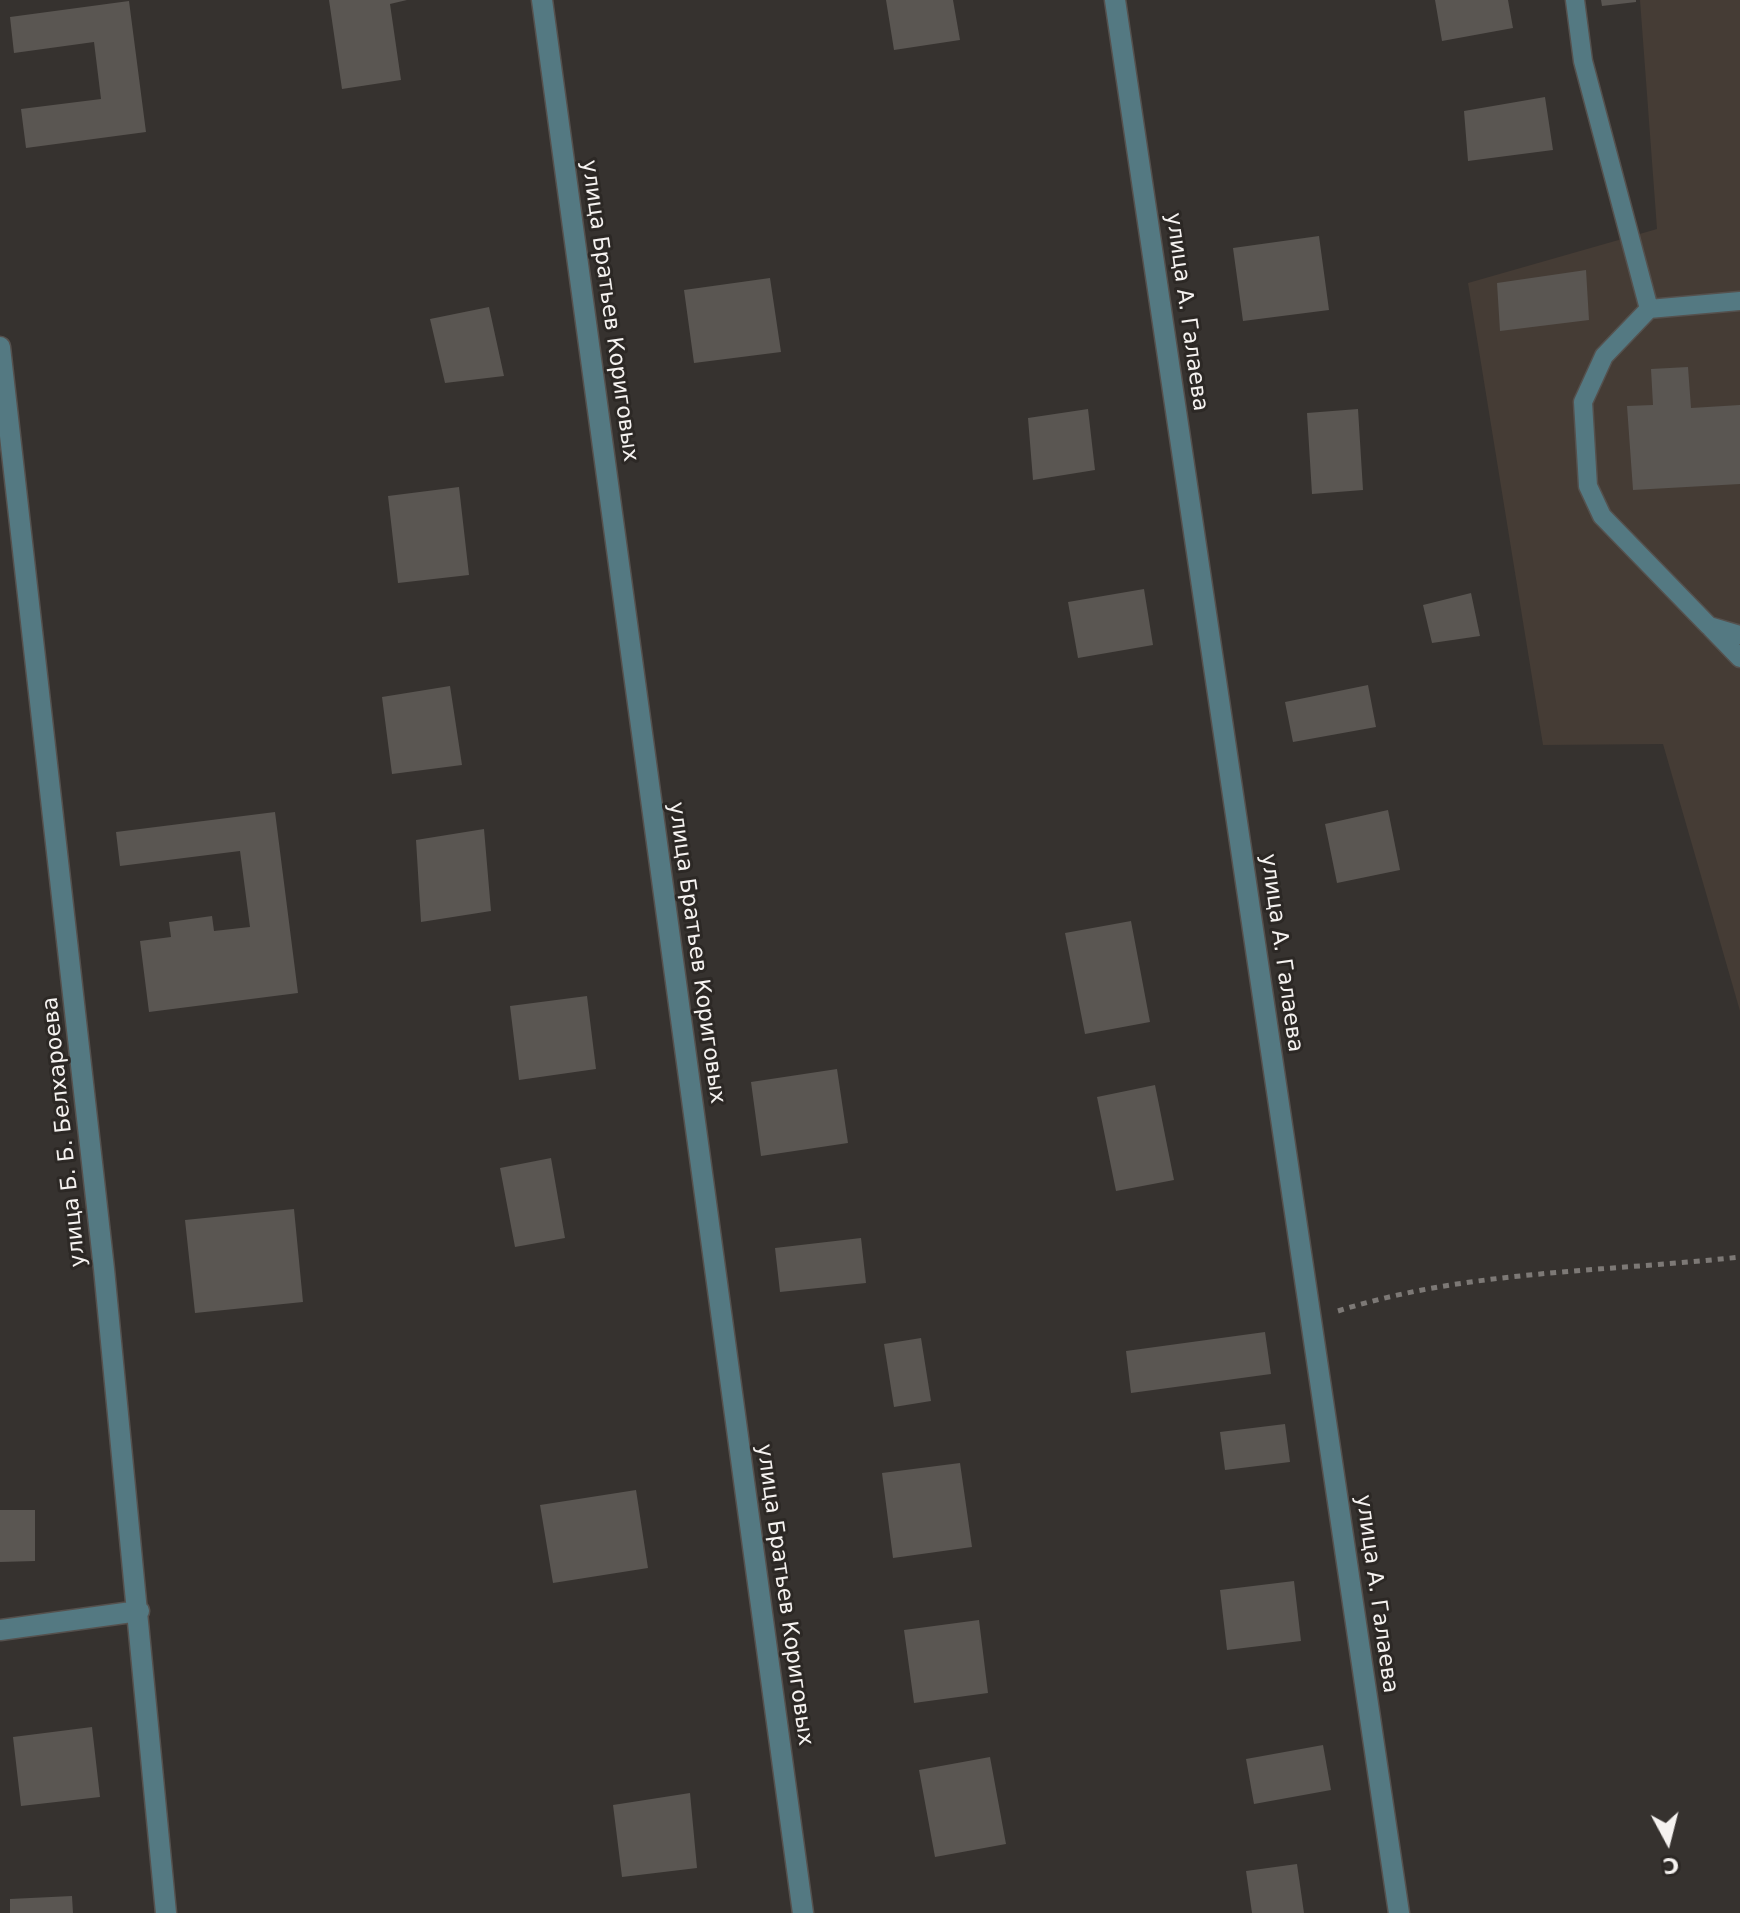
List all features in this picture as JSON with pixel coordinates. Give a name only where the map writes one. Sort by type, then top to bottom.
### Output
[{"type":"street","name":"улица Братьев Кориговых","points":[[542,0],[803,1913]]},
{"type":"street","name":"улица А. Галаева","points":[[1115,0],[1399,1913]]},
{"type":"street","name":"улица Б. Б. Белхароева","points":[[0,347],[139,1611],[166,1913]]},
{"type":"street","points":[[0,1630],[139,1611]]},
{"type":"lane","points":[[1575,0],[1583,61],[1649,309]]},
{"type":"lane","points":[[1740,301],[1649,309],[1604,356],[1583,402],[1588,486],[1602,516],[1740,658]]},
{"type":"lane","points":[[1709,626],[1740,635]]},
{"type":"path","points":[[1311,1319],[1383,1297],[1504,1278],[1740,1257]]},
{"type":"shaded area","points":[[1640,0],[1740,0],[1740,1011],[1663,744],[1543,745],[1468,283],[1657,229]]},
{"type":"building","points":[[329,0],[407,0],[390,4],[401,80],[342,89]]},
{"type":"building","points":[[886,0],[953,0],[960,40],[894,50]]},
{"type":"building","points":[[1435,0],[1508,0],[1513,28],[1442,41]]},
{"type":"building","points":[[1601,0],[1636,0],[1636,2],[1602,6]]},
{"type":"building","points":[[129,1],[146,132],[26,148],[21,109],[101,99],[94,42],[14,53],[10,17]]},
{"type":"building","points":[[1545,97],[1553,150],[1468,161],[1464,111]]},
{"type":"building","points":[[1319,236],[1329,310],[1243,321],[1233,248]]},
{"type":"building","points":[[1586,270],[1589,320],[1500,331],[1497,283]]},
{"type":"building","points":[[770,278],[781,352],[694,363],[684,290]]},
{"type":"building","points":[[489,307],[504,376],[445,383],[430,319]]},
{"type":"building","points":[[1688,367],[1691,408],[1740,405],[1740,484],[1633,490],[1627,406],[1653,405],[1651,369]]},
{"type":"building","points":[[1088,409],[1095,470],[1033,480],[1028,418]]},
{"type":"building","points":[[1358,409],[1363,490],[1312,494],[1307,413]]},
{"type":"building","points":[[459,487],[469,575],[398,583],[388,496]]},
{"type":"building","points":[[1144,589],[1153,645],[1078,658],[1068,602]]},
{"type":"building","points":[[1471,593],[1480,636],[1432,643],[1423,605]]},
{"type":"building","points":[[1368,685],[1376,727],[1293,742],[1285,702]]},
{"type":"building","points":[[450,686],[462,765],[392,774],[382,697]]},
{"type":"building","points":[[1388,810],[1400,870],[1337,883],[1325,824]]},
{"type":"building","points":[[275,812],[298,993],[149,1012],[140,941],[171,937],[169,922],[212,916],[214,931],[250,927],[240,851],[120,866],[116,832]]},
{"type":"building","points":[[484,829],[491,911],[421,922],[416,840]]},
{"type":"building","points":[[1131,921],[1150,1022],[1085,1034],[1065,933]]},
{"type":"building","points":[[587,996],[596,1069],[519,1080],[510,1006]]},
{"type":"building","points":[[837,1069],[848,1143],[761,1156],[751,1082]]},
{"type":"building","points":[[1155,1085],[1174,1180],[1116,1191],[1097,1097]]},
{"type":"building","points":[[551,1158],[565,1238],[515,1247],[500,1168]]},
{"type":"building","points":[[294,1209],[303,1302],[195,1313],[185,1220]]},
{"type":"building","points":[[861,1238],[866,1283],[780,1292],[775,1248]]},
{"type":"building","points":[[1265,1332],[1271,1374],[1131,1393],[1126,1351]]},
{"type":"building","points":[[921,1338],[931,1401],[894,1407],[884,1344]]},
{"type":"building","points":[[1285,1424],[1290,1462],[1225,1470],[1220,1432]]},
{"type":"building","points":[[960,1463],[972,1547],[893,1558],[882,1473]]},
{"type":"building","points":[[636,1490],[648,1568],[553,1583],[540,1505]]},
{"type":"building","points":[[0,1510],[35,1510],[35,1561],[0,1562]]},
{"type":"building","points":[[1294,1581],[1301,1641],[1227,1650],[1220,1590]]},
{"type":"building","points":[[979,1620],[988,1693],[914,1703],[904,1630]]},
{"type":"building","points":[[92,1727],[100,1797],[21,1806],[13,1737]]},
{"type":"building","points":[[1323,1745],[1331,1790],[1254,1804],[1246,1759]]},
{"type":"building","points":[[990,1757],[1006,1844],[935,1857],[919,1770]]},
{"type":"building","points":[[690,1793],[697,1868],[622,1877],[613,1805]]},
{"type":"building","points":[[1297,1864],[1304,1913],[1252,1913],[1246,1871]]},
{"type":"building","points":[[72,1896],[73,1913],[10,1913],[10,1899]]}]
